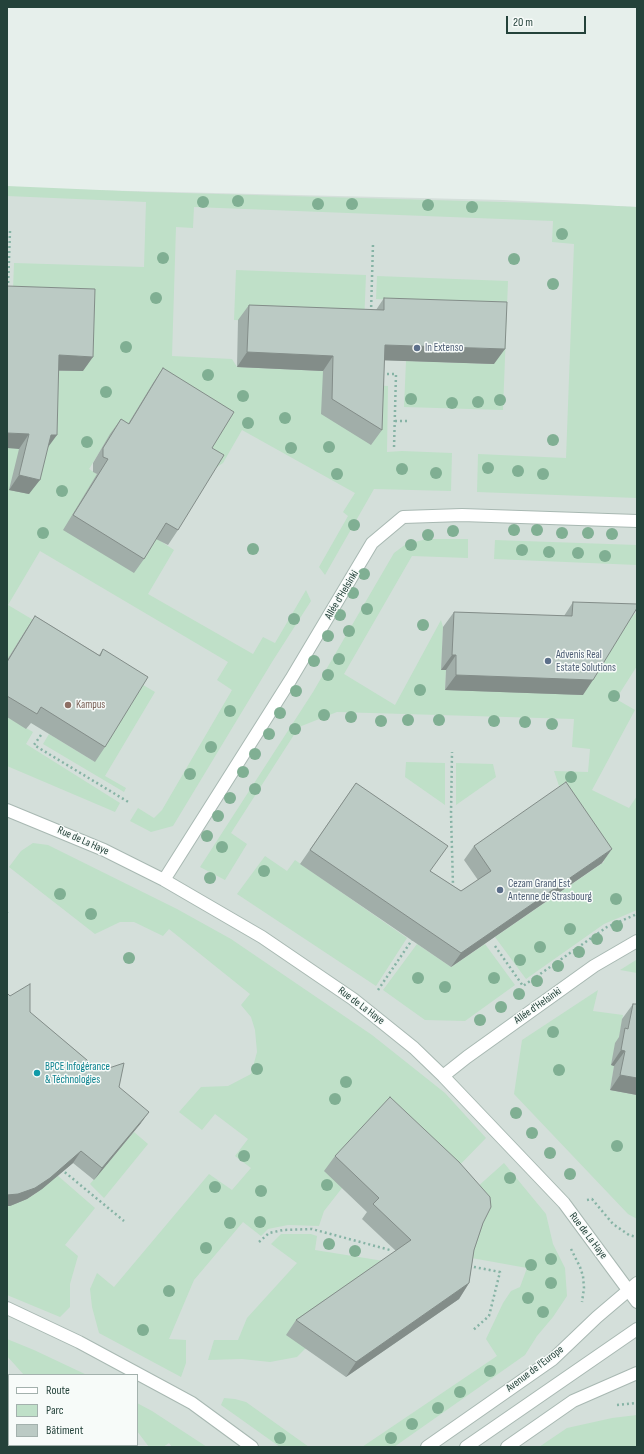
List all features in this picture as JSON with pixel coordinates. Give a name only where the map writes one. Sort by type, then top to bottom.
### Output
[{"type":"street","name":"Allée d'Helsinki","points":[[164,880],[295,672],[372,543],[402,517],[462,515],[637,521]]},
{"type":"street","name":"Rue de La Haye","points":[[7,810],[104,850],[164,880],[262,937],[353,999],[414,1048],[443,1076],[564,1203],[633,1286],[637,1302]]},
{"type":"street","name":"Allée d'Helsinki","points":[[443,1076],[467,1057],[594,966],[637,941]]},
{"type":"street","name":"Avenue de l'Europe","points":[[427,1447],[553,1359],[633,1286]]},
{"type":"street","points":[[7,1308],[79,1342],[168,1390],[192,1404],[252,1447]]},
{"type":"street","points":[[466,1447],[637,1329]]},
{"type":"street","points":[[507,1447],[573,1401],[637,1373]]},
{"type":"path","points":[[8,295],[10,231]]},
{"type":"path","points":[[370,315],[373,244]]},
{"type":"path","points":[[381,374],[396,374],[394,448]]},
{"type":"path","points":[[395,421],[410,421]]},
{"type":"path","points":[[41,735],[34,745],[130,804]]},
{"type":"path","points":[[448,891],[453,885],[451,814],[452,752]]},
{"type":"path","points":[[453,885],[458,890]]},
{"type":"path","points":[[495,946],[523,986],[607,927],[637,914]]},
{"type":"path","points":[[378,990],[412,940]]},
{"type":"path","points":[[56,1166],[124,1221]]},
{"type":"path","points":[[564,1203],[592,1199],[613,1224],[629,1235],[637,1237]]},
{"type":"path","points":[[259,1242],[269,1233],[283,1230],[312,1229],[390,1250]]},
{"type":"path","points":[[570,1248],[580,1266],[582,1276],[583,1301],[579,1307]]},
{"type":"path","points":[[464,1265],[500,1272],[489,1316],[472,1331]]},
{"type":"shaded area","points":[[7,188],[503,200],[637,207],[637,1447],[7,1447]]},
{"type":"green space","points":[[7,186],[146,192],[637,207],[637,498],[477,492],[478,454],[566,458],[574,244],[552,242],[553,221],[194,207],[193,228],[176,227],[172,356],[232,359],[237,367],[323,371],[373,385],[388,386],[387,452],[402,451],[452,453],[451,491],[374,489],[325,575],[319,567],[348,516],[343,512],[355,493],[242,430],[223,463],[214,469],[118,439],[110,435],[89,469],[97,474],[156,538],[174,550],[148,594],[253,654],[263,637],[275,643],[306,590],[311,601],[272,662],[173,826],[151,832],[130,821],[138,808],[154,818],[162,810],[232,690],[217,680],[228,662],[40,551],[8,605],[155,692],[105,776],[126,788],[124,792],[43,744],[49,734],[95,762],[25,631],[7,660],[7,448],[14,263],[144,267],[146,202],[7,196]]},
{"type":"green space","points":[[236,270],[366,275],[364,325],[234,320]]},
{"type":"green space","points":[[377,276],[508,281],[503,410],[404,407],[406,361],[494,364],[411,301],[376,299]]},
{"type":"green space","points":[[427,539],[468,539],[468,558],[412,556],[344,674],[395,705],[441,620],[443,627],[441,670],[446,670],[445,690],[629,619],[637,612],[637,666],[616,699],[635,710],[592,790],[629,808],[637,796],[637,910],[604,924],[526,979],[495,937],[604,862],[560,789],[554,771],[588,772],[590,749],[572,747],[574,719],[337,712],[299,727],[231,833],[247,844],[225,880],[200,867],[313,692],[394,553],[406,544]]},
{"type":"green space","points":[[495,540],[637,545],[637,565],[494,559]]},
{"type":"green space","points":[[7,717],[33,732],[26,744],[120,803],[115,812],[7,766]]},
{"type":"green space","points":[[406,762],[445,763],[445,805],[405,777]]},
{"type":"green space","points":[[456,763],[493,764],[496,777],[456,805]]},
{"type":"green space","points":[[33,843],[48,845],[177,909],[231,939],[372,1035],[445,1093],[486,1138],[448,1177],[342,1188],[324,1211],[319,1226],[288,1225],[268,1229],[261,1236],[243,1222],[194,1280],[169,1339],[186,1340],[186,1363],[181,1377],[99,1333],[92,1307],[90,1289],[97,1273],[114,1287],[209,1174],[232,1190],[251,1168],[235,1156],[248,1139],[215,1114],[202,1130],[179,1112],[201,1087],[228,1086],[251,1074],[257,1052],[255,1030],[251,1017],[241,1005],[250,994],[169,929],[163,936],[134,922],[120,922],[95,934],[9,867],[21,851]]},
{"type":"green space","points":[[265,856],[287,871],[295,860],[407,938],[376,986],[237,894]]},
{"type":"green space","points":[[417,944],[451,967],[485,944],[515,985],[465,1021],[425,1020],[383,990]]},
{"type":"green space","points":[[637,959],[637,973],[620,970],[636,960]]},
{"type":"green space","points":[[598,990],[593,1011],[623,1015],[610,1090],[637,1095],[637,1219],[628,1214],[514,1094],[522,1040]]},
{"type":"green space","points":[[134,1132],[148,1144],[104,1198],[90,1184]]},
{"type":"green space","points":[[504,1163],[546,1214],[553,1244],[565,1268],[567,1296],[553,1317],[537,1336],[525,1355],[394,1447],[362,1447],[497,1356],[486,1339],[503,1303],[511,1291],[520,1287],[527,1268],[466,1257],[466,1197]]},
{"type":"green space","points":[[57,1175],[95,1208],[65,1245],[78,1256],[70,1284],[70,1307],[60,1317],[7,1295],[7,1206],[27,1199]]},
{"type":"green space","points":[[281,1234],[311,1234],[317,1236],[315,1250],[390,1262],[297,1357],[270,1362],[242,1359],[208,1360],[214,1340],[238,1340],[247,1318],[297,1263],[271,1244]]},
{"type":"green space","points":[[7,1339],[85,1374],[23,1374],[7,1356]]},
{"type":"green space","points":[[224,1398],[246,1402],[309,1447],[280,1447],[221,1405]]},
{"type":"green space","points":[[138,1404],[207,1447],[172,1447],[169,1443],[163,1447],[149,1447],[138,1432]]},
{"type":"green space","points":[[637,1415],[637,1447],[539,1447],[567,1428],[612,1418]]},
{"type":"building","points":[[7,286],[95,289],[93,357],[59,355],[57,435],[51,435],[40,480],[19,475],[29,434],[7,433]]},
{"type":"building","points":[[384,298],[507,302],[505,349],[385,345],[382,430],[332,399],[333,356],[247,352],[249,305],[384,310]]},
{"type":"building","points":[[163,368],[234,412],[212,448],[224,455],[178,530],[166,523],[144,559],[73,515],[108,459],[103,457],[103,448],[121,419],[129,424]]},
{"type":"building","points":[[573,602],[637,604],[637,608],[593,680],[456,675],[456,655],[452,655],[454,612],[572,616]]},
{"type":"building","name":"Kampus","points":[[35,616],[100,656],[103,649],[148,677],[105,747],[41,707],[37,714],[7,696],[7,662]]},
{"type":"building","points":[[566,782],[612,849],[461,953],[310,850],[356,783],[448,846],[430,871],[461,891],[491,871],[474,846]]},
{"type":"building","name":"BPCE Infogérance & Téchnologies","points":[[30,984],[30,1012],[100,1071],[124,1063],[119,1087],[149,1112],[102,1168],[81,1151],[50,1178],[35,1188],[18,1194],[7,1195],[7,993],[10,996]]},
{"type":"building","points":[[633,1004],[637,1004],[637,1078],[620,1075],[625,1051],[621,1050],[625,1028],[628,1029]]},
{"type":"building","points":[[390,1097],[459,1162],[490,1197],[491,1207],[483,1223],[474,1250],[469,1283],[356,1362],[296,1320],[411,1240],[373,1204],[379,1198],[335,1156]]},
{"type":"place","name":"In Extenso","points":[[417,348]]},
{"type":"place","name":"Advenis Real Estate Solutions","points":[[548,661]]},
{"type":"place","name":"Kampus","points":[[68,705]]},
{"type":"place","name":"Cezam Grand Est Antenne de Strasbourg","points":[[500,890]]},
{"type":"place","name":"BPCE Infogérance & Téchnologies","points":[[37,1073]]}]
